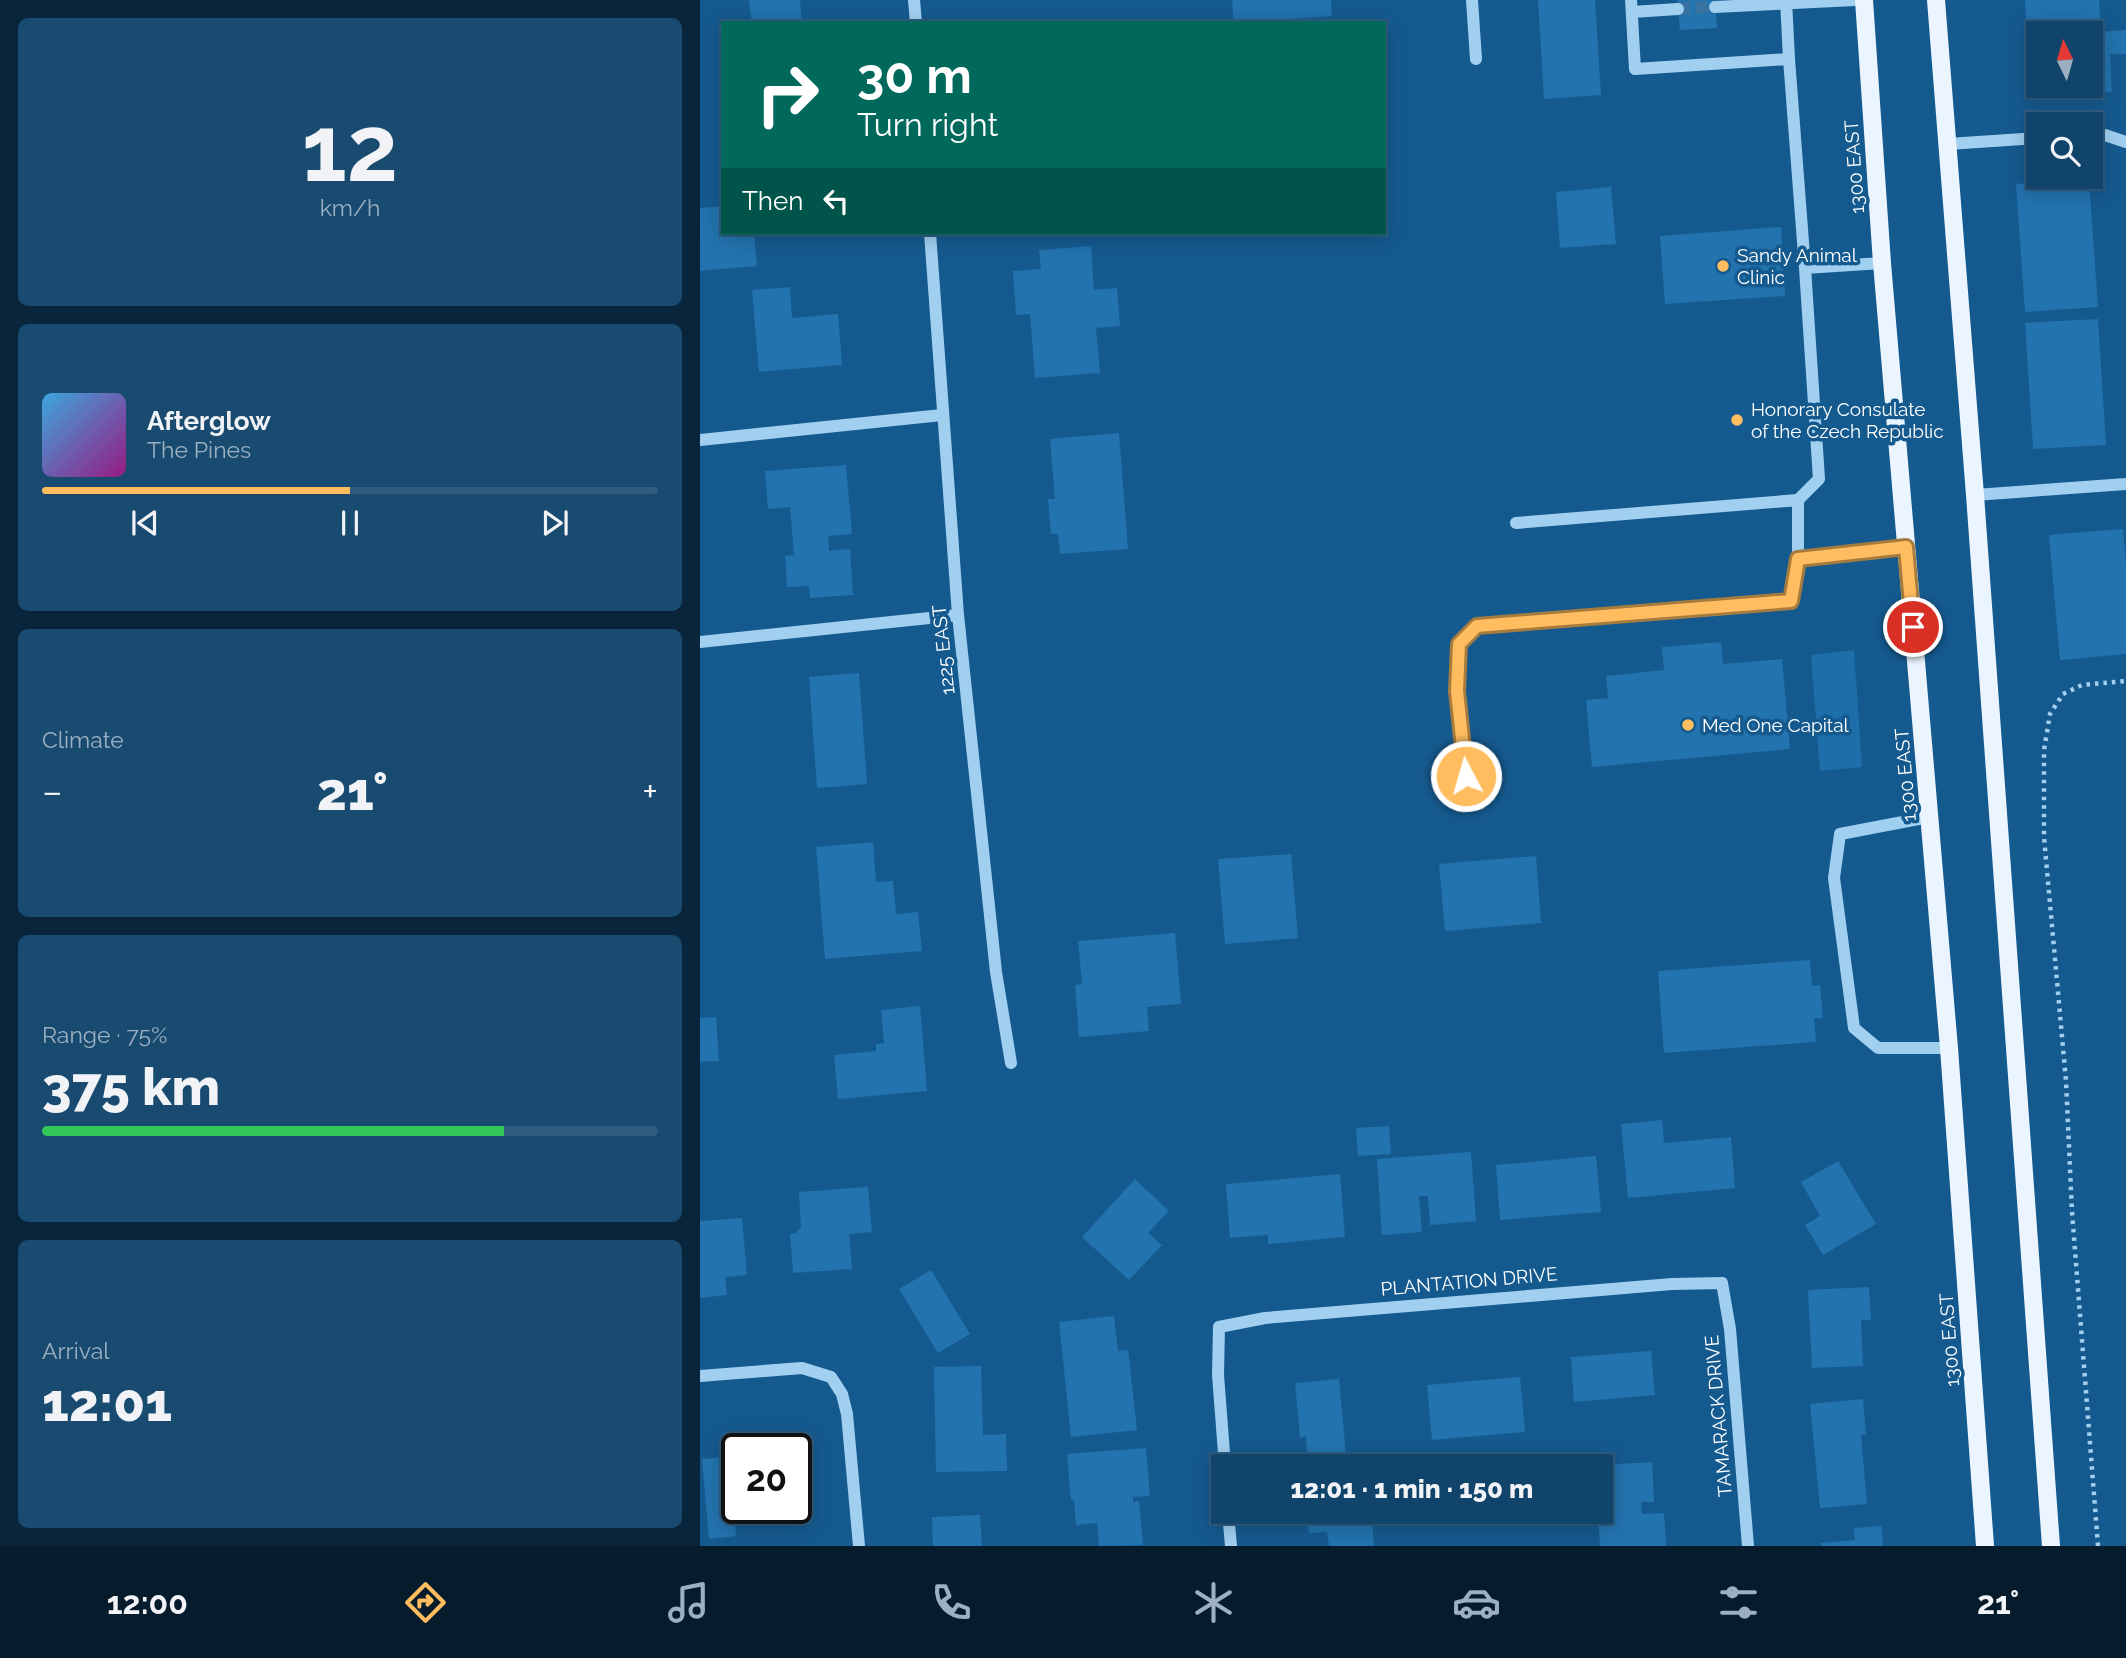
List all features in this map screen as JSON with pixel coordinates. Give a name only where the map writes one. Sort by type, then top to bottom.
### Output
[{"type":"main road","name":"1300 EAST","points":[[1864,0],[1882,263],[1949,1048],[1985,1546]]},
{"type":"main road","points":[[1936,0],[1975,495],[2051,1546]]},
{"type":"street","points":[[914,0],[916,21]]},
{"type":"street","points":[[1472,0],[1476,59]]},
{"type":"street","points":[[1715,7],[1786,1],[1855,0]]},
{"type":"street","points":[[1516,523],[1798,500],[1819,479],[1786,1]]},
{"type":"street","points":[[1678,9],[1632,6],[1635,69],[1789,59]]},
{"type":"street","points":[[2103,135],[2126,142]]},
{"type":"street","points":[[1948,144],[2026,139]]},
{"type":"street","name":"1225 EAST","points":[[930,235],[958,615],[996,972],[1011,1063]]},
{"type":"street","points":[[1805,268],[1882,263]]},
{"type":"street","points":[[700,440],[943,415]]},
{"type":"street","points":[[1975,495],[2126,484]]},
{"type":"street","points":[[1466,776],[1457,691],[1459,644],[1477,626],[1791,601],[1798,559],[1798,500]]},
{"type":"street","points":[[1798,559],[1906,547]]},
{"type":"street","points":[[700,642],[958,615]]},
{"type":"street","points":[[1929,817],[1840,834],[1834,878],[1854,1028],[1878,1048],[1949,1048]]},
{"type":"street","name":"PLANTATION DRIVE","points":[[1224,1454],[1218,1375],[1219,1327],[1241,1321],[1279,1317],[1672,1284],[1722,1283]]},
{"type":"street","name":"TAMARACK DRIVE","points":[[1722,1283],[1730,1329],[1748,1546]]},
{"type":"street","points":[[700,1376],[802,1368],[831,1377],[842,1394],[847,1414],[859,1546]]},
{"type":"street","points":[[1229,1524],[1231,1546]]},
{"type":"path","points":[[2098,1546],[2072,1212],[2066,1081],[2045,837],[2044,750],[2050,713],[2063,694],[2081,685],[2126,681]]},
{"type":"shaded area","points":[[1854,650],[1862,767],[1820,771],[1811,655]]},
{"type":"building","points":[[749,0],[800,0],[802,21],[752,21]]},
{"type":"building","points":[[1232,0],[1331,0],[1332,16],[1234,21]]},
{"type":"building","points":[[1538,0],[1595,0],[1601,95],[1544,99]]},
{"type":"building","points":[[1677,0],[1715,0],[1717,28],[1680,30]]},
{"type":"building","points":[[2025,0],[2099,0],[2100,21],[2026,21]]},
{"type":"building","points":[[2126,30],[2126,54],[2110,54],[2112,92],[2104,92],[2104,32]]},
{"type":"building","points":[[2026,183],[2026,189],[2090,189],[2098,307],[2025,312],[2016,184]]},
{"type":"building","points":[[1611,187],[1616,244],[1560,248],[1556,192]]},
{"type":"building","points":[[721,206],[721,235],[754,235],[757,266],[700,271],[700,208]]},
{"type":"building","name":"Sandy Animal Clinic","points":[[1781,227],[1785,296],[1665,304],[1660,236]]},
{"type":"building","points":[[1091,246],[1094,290],[1117,288],[1120,326],[1096,328],[1100,373],[1035,378],[1030,314],[1016,315],[1013,271],[1041,269],[1039,250]]},
{"type":"building","points":[[790,287],[792,318],[838,314],[842,365],[759,372],[752,290]]},
{"type":"building","points":[[2098,319],[2106,445],[2033,449],[2025,323]]},
{"type":"building","points":[[1119,433],[1128,549],[1060,554],[1058,534],[1051,534],[1048,499],[1055,499],[1050,439]]},
{"type":"building","points":[[846,465],[852,534],[828,536],[829,551],[850,549],[853,595],[810,598],[809,586],[787,587],[785,556],[794,555],[790,507],[768,509],[765,471]]},
{"type":"building","points":[[2123,529],[2126,563],[2126,654],[2060,660],[2049,535]]},
{"type":"building","name":"Med One Capital","points":[[1721,642],[1723,664],[1782,659],[1790,749],[1592,767],[1586,700],[1608,698],[1606,676],[1664,670],[1662,647]]},
{"type":"building","points":[[859,673],[867,784],[817,788],[809,677]]},
{"type":"building","points":[[873,842],[876,882],[893,881],[896,914],[918,912],[922,951],[825,959],[816,847]]},
{"type":"building","points":[[1291,854],[1298,938],[1225,944],[1218,859]]},
{"type":"building","points":[[1536,856],[1541,923],[1445,931],[1439,864]]},
{"type":"building","points":[[1175,933],[1181,1004],[1147,1007],[1149,1031],[1079,1037],[1075,985],[1082,984],[1078,941]]},
{"type":"building","points":[[1810,960],[1812,986],[1820,985],[1823,1018],[1814,1018],[1816,1042],[1664,1053],[1658,971]]},
{"type":"building","points":[[920,1006],[927,1091],[838,1099],[834,1055],[876,1051],[876,1044],[884,1043],[881,1010]]},
{"type":"building","points":[[716,1017],[719,1061],[700,1062],[700,1018]]},
{"type":"building","points":[[1662,1120],[1664,1143],[1731,1137],[1735,1188],[1628,1198],[1621,1124]]},
{"type":"building","points":[[1389,1126],[1391,1154],[1358,1156],[1356,1128]]},
{"type":"building","points":[[1471,1152],[1476,1221],[1430,1225],[1428,1196],[1419,1196],[1422,1232],[1382,1235],[1377,1159]]},
{"type":"building","points":[[1596,1156],[1601,1212],[1500,1220],[1496,1165]]},
{"type":"building","points":[[1838,1161],[1876,1224],[1823,1255],[1805,1225],[1820,1216],[1801,1182]]},
{"type":"building","points":[[1340,1174],[1345,1237],[1268,1244],[1268,1235],[1230,1238],[1226,1184]]},
{"type":"building","points":[[1135,1179],[1169,1211],[1148,1233],[1162,1245],[1129,1280],[1082,1237]]},
{"type":"building","points":[[868,1187],[872,1232],[849,1234],[852,1269],[793,1273],[790,1234],[796,1233],[801,1227],[799,1192]]},
{"type":"building","points":[[742,1218],[747,1275],[725,1277],[727,1295],[700,1298],[700,1221]]},
{"type":"building","points":[[931,1270],[970,1334],[938,1353],[899,1289]]},
{"type":"building","points":[[1869,1287],[1871,1320],[1861,1320],[1863,1366],[1812,1368],[1808,1290]]},
{"type":"building","points":[[1114,1316],[1118,1351],[1128,1350],[1137,1430],[1071,1437],[1059,1322]]},
{"type":"building","points":[[1651,1351],[1655,1395],[1574,1402],[1571,1357]]},
{"type":"building","points":[[981,1366],[983,1435],[1006,1434],[1007,1471],[936,1472],[934,1367]]},
{"type":"building","points":[[1520,1377],[1525,1432],[1432,1440],[1427,1385]]},
{"type":"building","points":[[1339,1379],[1346,1454],[1307,1454],[1306,1436],[1300,1437],[1295,1383]]},
{"type":"building","points":[[1863,1399],[1866,1435],[1861,1435],[1867,1504],[1820,1508],[1810,1404]]},
{"type":"building","points":[[1146,1448],[1150,1496],[1133,1497],[1133,1502],[1139,1501],[1143,1545],[1099,1546],[1097,1523],[1076,1525],[1067,1454]]},
{"type":"building","points":[[721,1457],[721,1524],[735,1524],[736,1536],[709,1539],[702,1459]]},
{"type":"building","points":[[1652,1462],[1654,1502],[1641,1502],[1642,1514],[1664,1513],[1666,1546],[1600,1546],[1599,1524],[1613,1524],[1613,1464]]},
{"type":"building","points":[[980,1515],[982,1546],[933,1546],[932,1517]]},
{"type":"building","points":[[1308,1524],[1372,1524],[1374,1546],[1329,1546],[1327,1532],[1309,1533]]},
{"type":"building","points":[[1881,1526],[1883,1546],[1821,1546],[1821,1543],[1855,1540],[1854,1528]]},
{"type":"tunnel","points":[[1678,9],[1715,7]]},
{"type":"place","name":"Sandy Animal Clinic","points":[[1723,266]]},
{"type":"place","name":"Honorary Consulate of the Czech Republic","points":[[1737,420]]},
{"type":"place","name":"Med One Capital","points":[[1688,725]]},
{"type":"route","points":[[1466,776],[1457,691],[1459,644],[1477,626],[1791,601],[1798,559],[1906,547],[1913,627]]}]
